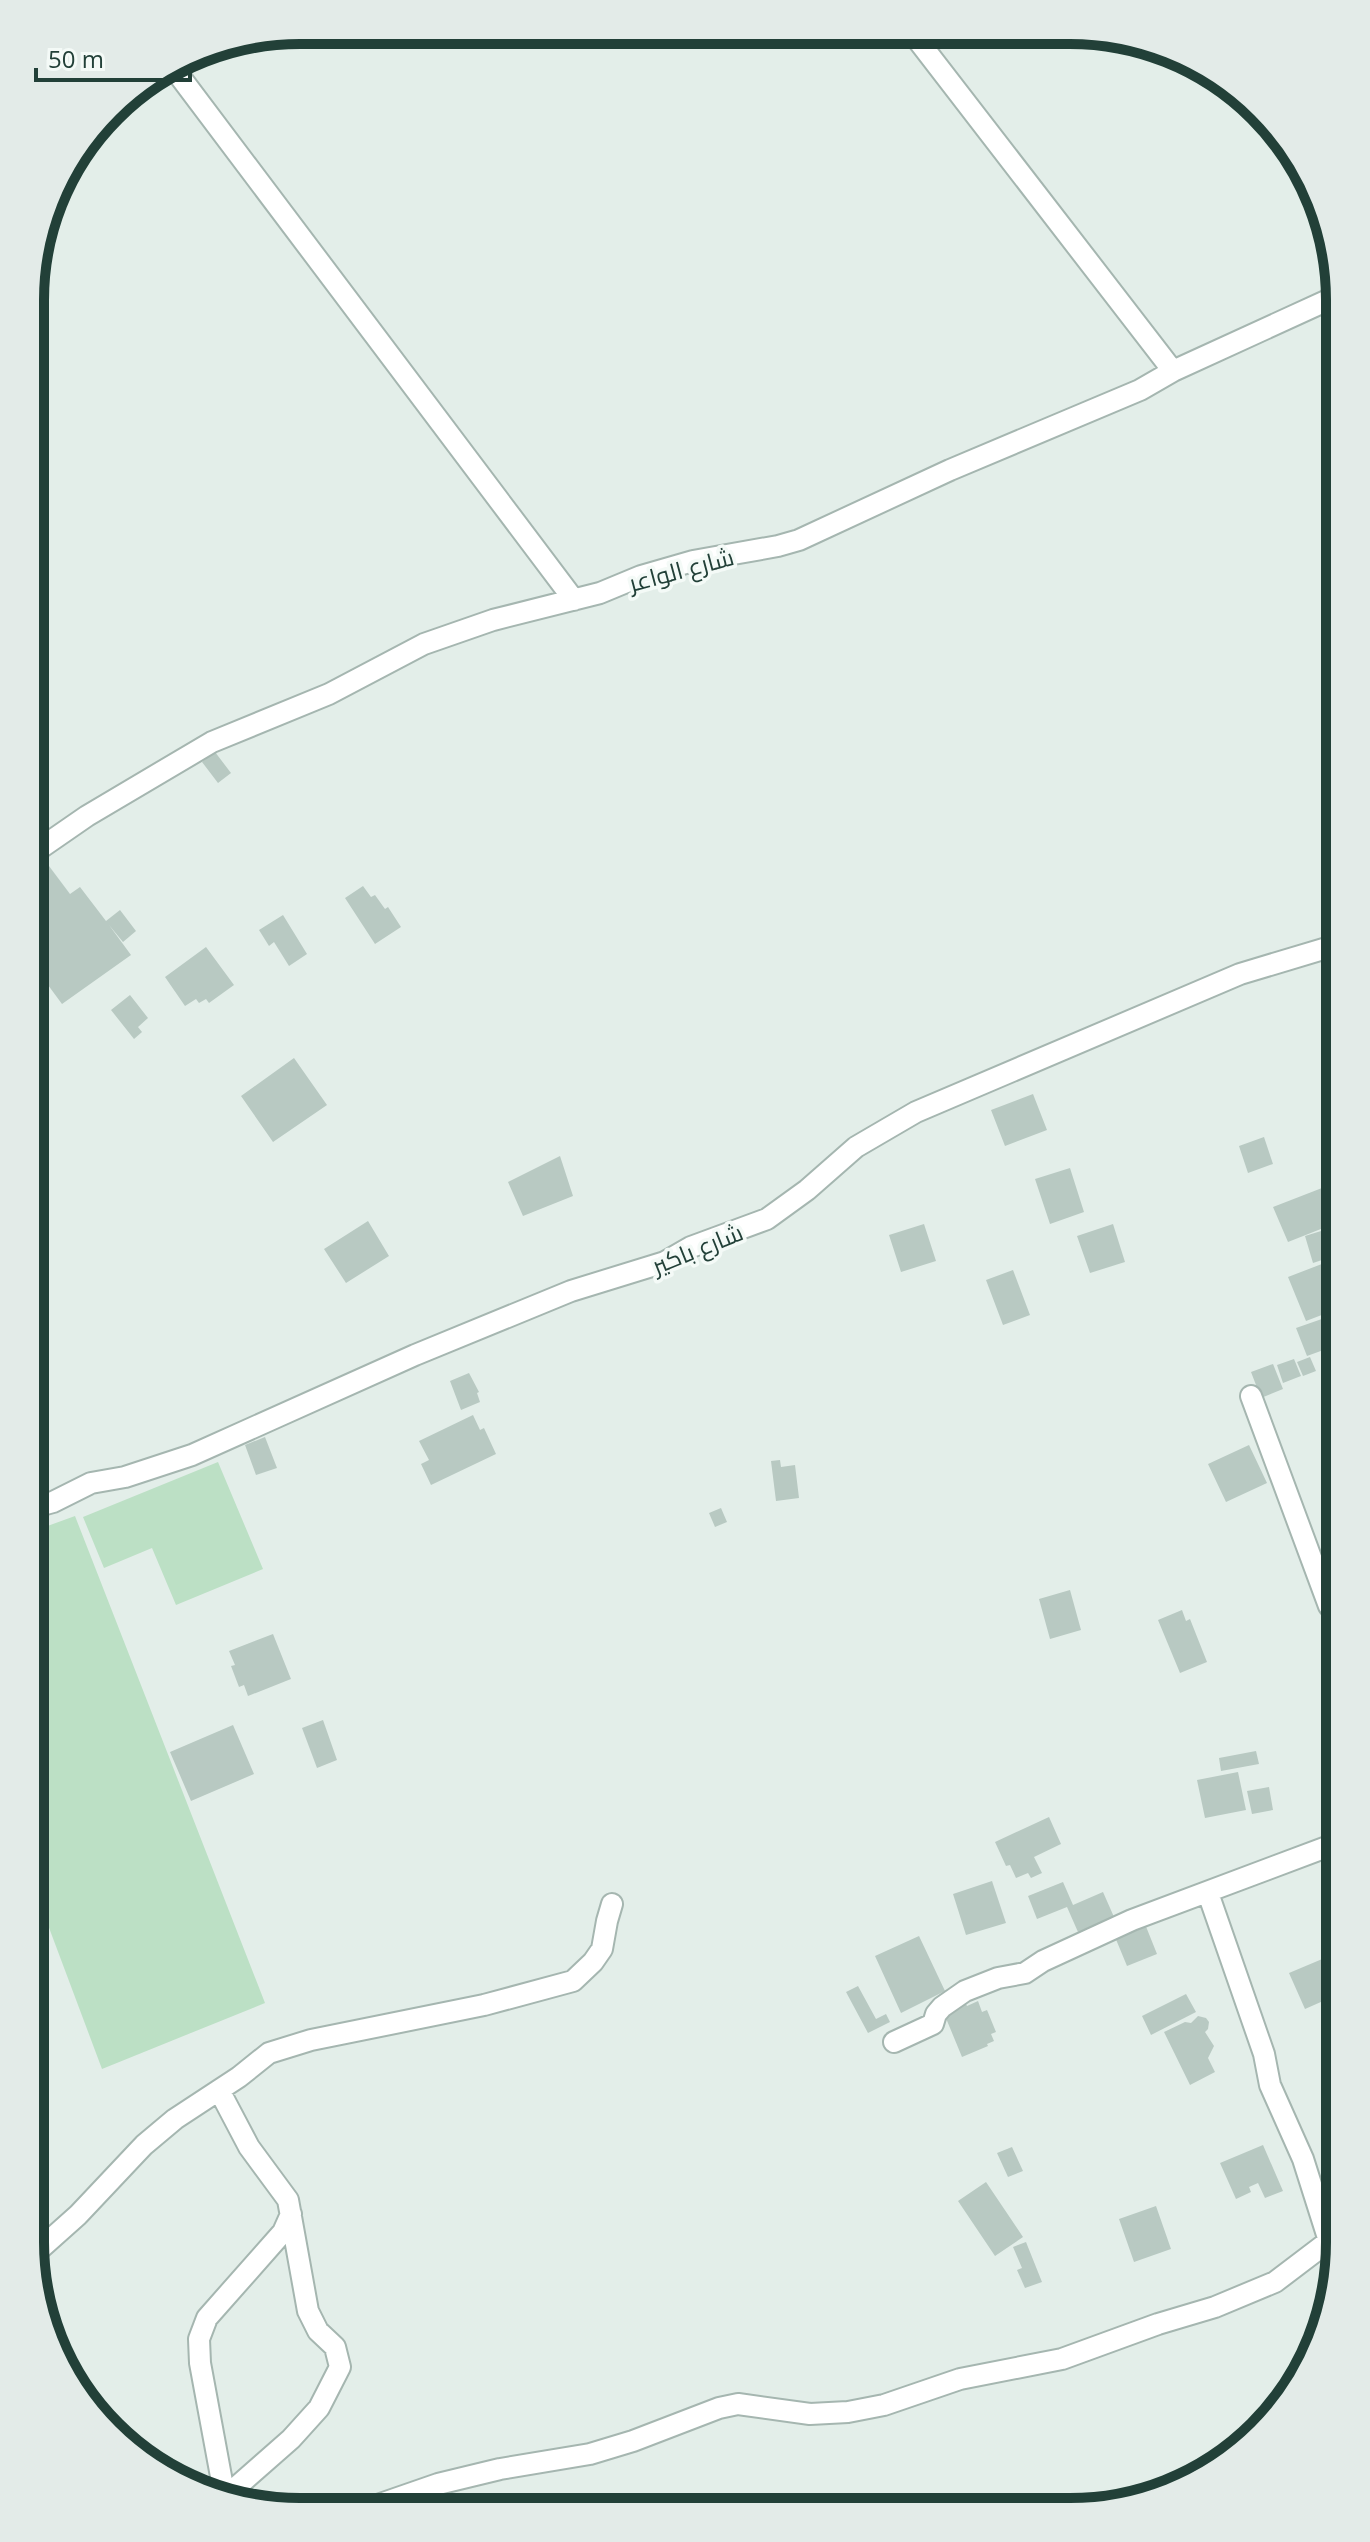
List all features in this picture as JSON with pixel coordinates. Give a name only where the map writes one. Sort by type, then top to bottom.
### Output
[{"type":"street","points":[[921,44],[1173,371]]},
{"type":"street","points":[[178,75],[574,600]]},
{"type":"street","name":"شارع الواعر","points":[[44,846],[87,816],[212,742],[329,694],[424,644],[493,620],[600,593],[641,576],[693,561],[799,540],[950,470],[1140,390],[1173,371],[1326,301]]},
{"type":"street","name":"شارع باكير","points":[[44,1504],[91,1483],[125,1477],[192,1455],[443,1343],[571,1291],[665,1262],[691,1247],[767,1219],[807,1190],[856,1147],[916,1112],[1240,974],[1326,948]]},
{"type":"street","points":[[1251,1396],[1325,1596]]},
{"type":"street","points":[[894,2042],[933,2024],[942,2007],[965,1991],[998,1978],[1025,1973],[1043,1961],[1132,1920],[1325,1848]]},
{"type":"street","points":[[1208,1893],[1260,2040],[1270,2085],[1325,2217]]},
{"type":"street","points":[[44,2245],[78,2215],[144,2145],[175,2119],[269,2053],[288,2046],[484,2005],[573,1981],[602,1949],[612,1904]]},
{"type":"street","points":[[219,2090],[249,2147],[288,2200],[308,2311],[318,2331],[335,2347],[340,2367],[319,2408],[301,2429],[235,2489]]},
{"type":"street","points":[[223,2485],[200,2363],[199,2339],[207,2318],[283,2232],[291,2214]]},
{"type":"street","points":[[398,2498],[438,2484],[500,2469],[590,2454],[738,2404],[810,2414],[848,2412],[884,2405],[960,2379],[1062,2359],[1215,2307],[1275,2282],[1325,2246]]},
{"type":"green space","points":[[218,1462],[263,1569],[176,1605],[152,1548],[104,1568],[83,1517]]},
{"type":"green space","points":[[75,1516],[265,2003],[102,2069],[44,1914],[44,1527]]},
{"type":"building","points":[[215,752],[231,773],[218,783],[202,762]]},
{"type":"building","points":[[44,859],[70,894],[80,887],[106,921],[120,910],[136,931],[123,942],[109,925],[131,955],[62,1004],[44,980]]},
{"type":"building","points":[[363,886],[371,897],[375,895],[385,909],[388,907],[401,927],[375,944],[345,898]]},
{"type":"building","points":[[283,915],[307,954],[289,966],[274,942],[269,946],[259,930]]},
{"type":"building","points":[[206,947],[234,985],[209,1003],[206,999],[199,1003],[196,999],[185,1006],[165,977]]},
{"type":"building","points":[[130,995],[148,1018],[138,1027],[142,1032],[134,1039],[111,1010]]},
{"type":"building","points":[[294,1058],[327,1105],[273,1142],[241,1096]]},
{"type":"building","points":[[1033,1094],[1047,1130],[1005,1146],[991,1110]]},
{"type":"building","points":[[1264,1137],[1273,1164],[1248,1173],[1239,1146]]},
{"type":"building","points":[[560,1156],[573,1196],[523,1216],[508,1182]]},
{"type":"building","points":[[1070,1168],[1084,1212],[1050,1224],[1035,1179]]},
{"type":"building","points":[[1322,1188],[1326,1197],[1326,1227],[1288,1242],[1273,1207]]},
{"type":"building","points":[[368,1221],[389,1256],[346,1283],[324,1249]]},
{"type":"building","points":[[924,1224],[936,1261],[901,1272],[889,1235]]},
{"type":"building","points":[[1113,1224],[1125,1262],[1090,1273],[1077,1236]]},
{"type":"building","points":[[1326,1230],[1326,1259],[1313,1263],[1305,1236]]},
{"type":"building","points":[[1326,1263],[1325,1314],[1306,1321],[1288,1277]]},
{"type":"building","points":[[1013,1270],[1030,1315],[1003,1325],[986,1280]]},
{"type":"building","points":[[1325,1318],[1325,1349],[1307,1356],[1296,1328]]},
{"type":"building","points":[[1310,1357],[1316,1371],[1303,1376],[1297,1362]]},
{"type":"building","points":[[1294,1359],[1301,1376],[1283,1383],[1277,1365]]},
{"type":"building","points":[[1273,1364],[1283,1389],[1261,1398],[1251,1372]]},
{"type":"building","points":[[469,1373],[479,1392],[480,1402],[461,1410],[450,1381]]},
{"type":"building","points":[[473,1415],[480,1430],[484,1428],[496,1454],[431,1485],[421,1464],[429,1460],[419,1441]]},
{"type":"building","points":[[265,1437],[277,1468],[256,1475],[245,1445]]},
{"type":"building","points":[[1249,1445],[1267,1483],[1226,1502],[1208,1464]]},
{"type":"building","points":[[780,1460],[781,1467],[795,1465],[799,1498],[776,1501],[771,1461]]},
{"type":"building","points":[[721,1508],[727,1522],[715,1527],[709,1513]]},
{"type":"building","points":[[1070,1590],[1081,1630],[1050,1639],[1039,1599]]},
{"type":"building","points":[[1182,1610],[1186,1621],[1190,1619],[1207,1662],[1180,1673],[1158,1620]]},
{"type":"building","points":[[273,1634],[291,1679],[248,1696],[244,1685],[239,1687],[229,1651]]},
{"type":"building","points":[[323,1720],[337,1760],[317,1768],[302,1728]]},
{"type":"building","points":[[233,1725],[254,1774],[191,1801],[170,1752]]},
{"type":"building","points":[[1256,1751],[1259,1764],[1221,1771],[1219,1758]]},
{"type":"building","points":[[1238,1772],[1246,1810],[1205,1818],[1197,1780]]},
{"type":"building","points":[[1269,1787],[1273,1810],[1252,1814],[1247,1791]]},
{"type":"building","points":[[1049,1817],[1061,1844],[1034,1857],[1042,1873],[1031,1878],[1028,1873],[1016,1878],[1010,1865],[1006,1866],[995,1842]]},
{"type":"building","points":[[992,1881],[1006,1923],[966,1935],[953,1894]]},
{"type":"building","points":[[1063,1882],[1073,1905],[1103,1892],[1114,1917],[1078,1932],[1067,1907],[1037,1919],[1028,1896]]},
{"type":"building","points":[[1145,1924],[1157,1954],[1127,1966],[1115,1937]]},
{"type":"building","points":[[919,1936],[945,1991],[901,2013],[875,1956]]},
{"type":"building","points":[[1325,1958],[1325,2000],[1305,2009],[1289,1973]]},
{"type":"building","points":[[858,1986],[876,2019],[886,2014],[890,2022],[868,2033],[846,1992]]},
{"type":"building","points":[[1186,1994],[1196,2012],[1151,2035],[1142,2016]]},
{"type":"building","points":[[978,2001],[982,2012],[987,2010],[996,2032],[991,2034],[994,2041],[962,2057],[943,2011],[965,2002],[967,2006]]},
{"type":"building","points":[[1198,2016],[1209,2022],[1205,2032],[1214,2046],[1208,2058],[1215,2072],[1190,2085],[1164,2032],[1185,2022],[1191,2023]]},
{"type":"building","points":[[1263,2145],[1283,2191],[1265,2198],[1258,2183],[1249,2187],[1251,2192],[1236,2199],[1220,2163]]},
{"type":"building","points":[[1012,2147],[1023,2171],[1008,2177],[997,2153]]},
{"type":"building","points":[[986,2182],[1023,2237],[995,2256],[958,2201]]},
{"type":"building","points":[[1156,2206],[1171,2249],[1134,2262],[1119,2219]]},
{"type":"building","points":[[1026,2242],[1042,2282],[1025,2288],[1017,2270],[1022,2268],[1013,2247]]}]
